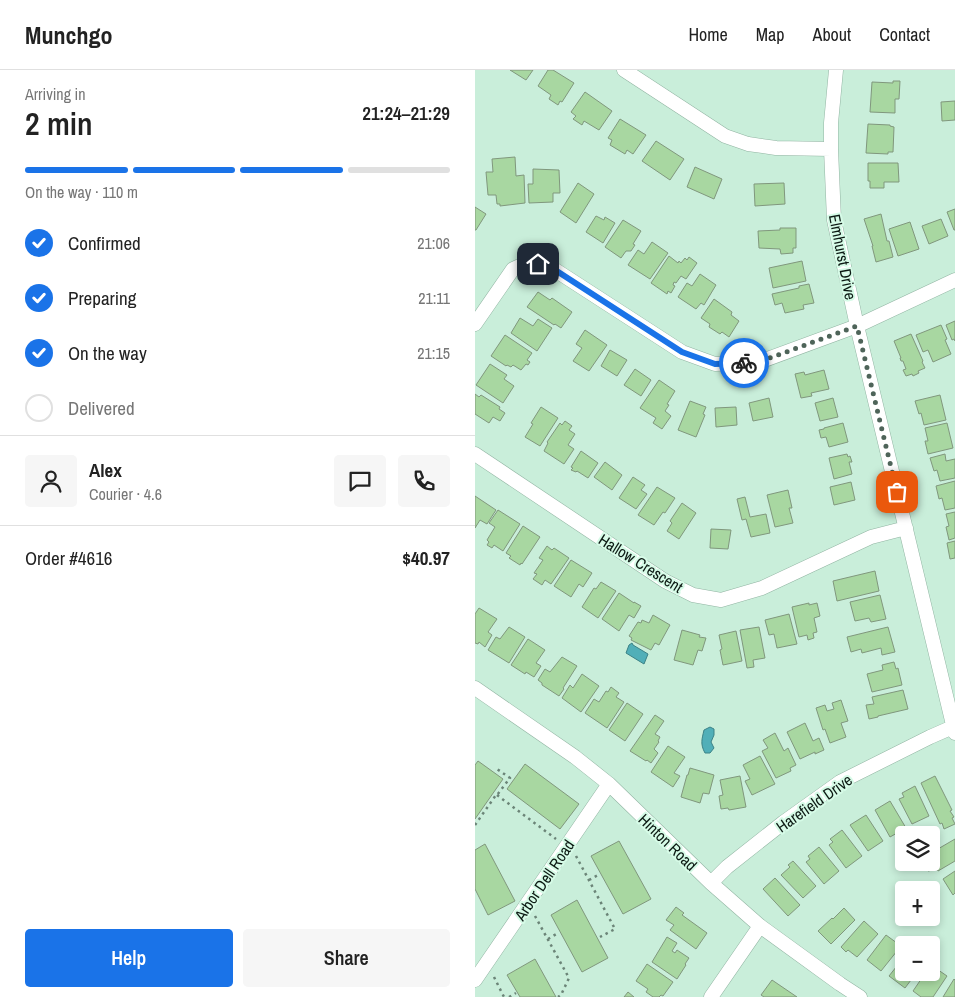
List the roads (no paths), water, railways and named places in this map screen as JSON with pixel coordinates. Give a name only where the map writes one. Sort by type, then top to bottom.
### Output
[{"type":"street","points":[[625,70],[725,136],[748,144],[776,148],[831,149]]},
{"type":"street","name":"Elmhurst Drive","points":[[836,70],[831,123],[834,220],[857,326],[954,729]]},
{"type":"street","points":[[475,324],[513,270],[527,263],[549,266],[682,352],[715,364],[759,362],[857,326],[955,280]]},
{"type":"street","name":"Hallow Crescent","points":[[475,454],[665,581],[693,595],[721,600],[762,588],[871,537],[906,528]]},
{"type":"street","name":"Hinton Road","points":[[477,694],[575,757],[609,784],[711,883],[760,926],[860,997]]},
{"type":"street","name":"Harefield Drive","points":[[711,883],[784,822],[840,782],[930,737],[954,729]]},
{"type":"street","name":"Arbor Dell Road","points":[[478,975],[609,784]]},
{"type":"street","points":[[711,997],[760,926]]},
{"type":"water","points":[[632,643],[648,654],[644,664],[626,653],[629,645]]},
{"type":"water","points":[[710,727],[714,729],[711,742],[714,748],[710,753],[705,753],[702,744],[704,730]]}]
